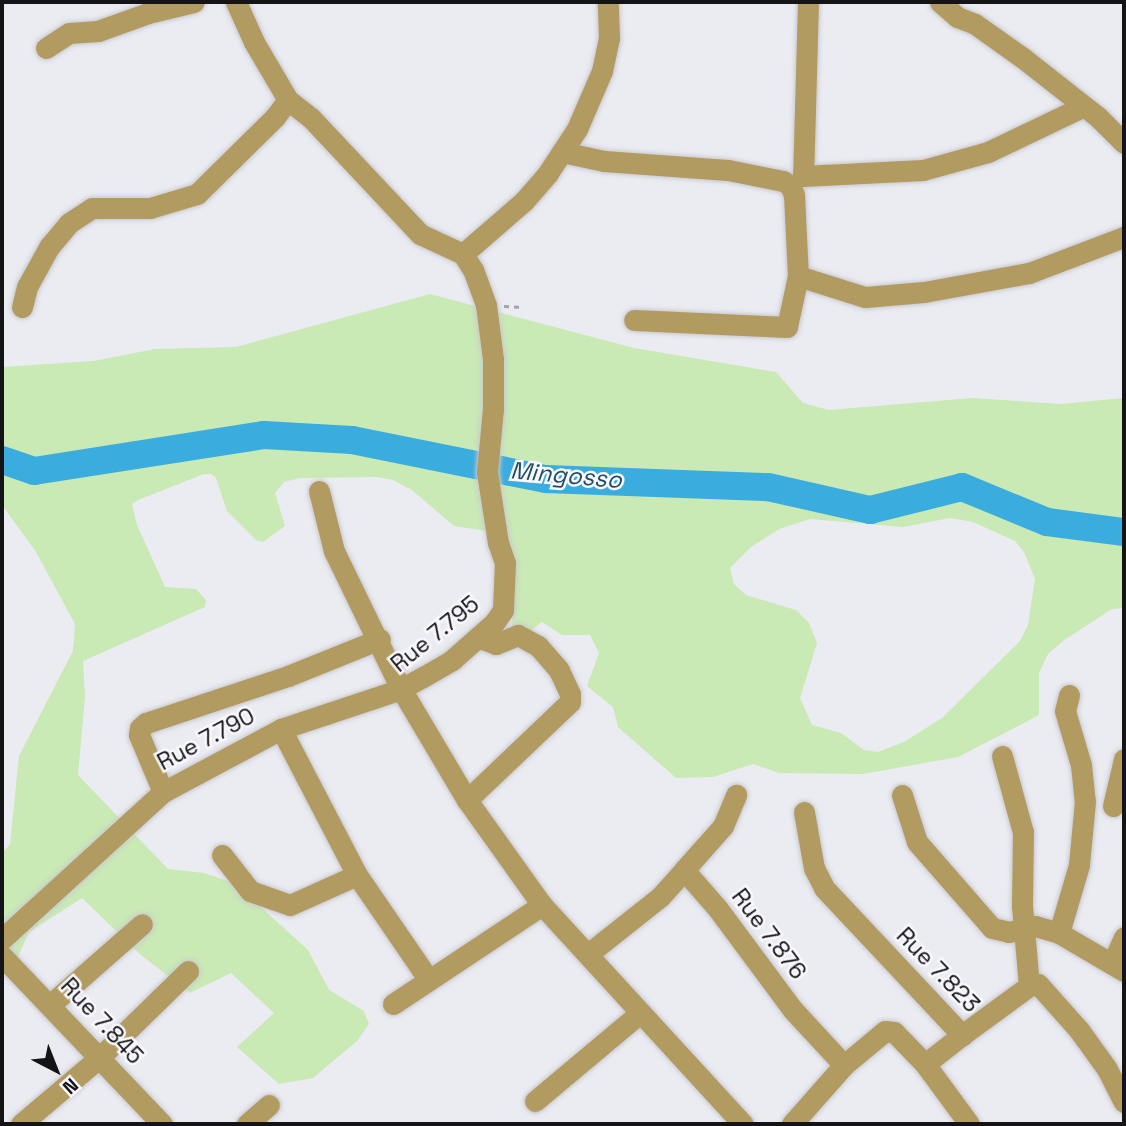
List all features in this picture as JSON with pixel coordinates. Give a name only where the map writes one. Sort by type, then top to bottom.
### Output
[{"type":"street","points":[[46,48],[69,33],[98,31],[148,13],[194,2]]},
{"type":"street","points":[[236,2],[254,42],[288,100],[311,118],[420,234],[463,254],[524,201],[548,173],[578,129],[602,71],[609,38],[608,2]]},
{"type":"street","points":[[808,2],[803,176],[923,170],[988,152],[1084,106]]},
{"type":"street","points":[[940,2],[957,17],[975,24],[1023,58],[1084,106],[1124,144]]},
{"type":"street","points":[[22,307],[27,287],[49,247],[69,223],[92,208],[150,208],[197,194],[275,117],[288,100]]},
{"type":"street","points":[[562,152],[604,161],[728,170],[783,181],[790,186],[794,195],[798,276],[787,327],[634,320]]},
{"type":"street","points":[[798,276],[865,297],[924,292],[1029,273],[1124,237]]},
{"type":"street","name":"Rue 7.795","points":[[463,254],[482,290],[494,359],[487,472],[498,542],[505,563],[506,589],[503,610],[494,623],[452,660],[401,689],[467,800],[542,905],[743,1124]]},
{"type":"street","points":[[319,491],[334,551],[380,639],[401,689]]},
{"type":"street","points":[[467,800],[570,702],[570,694],[559,670],[538,646],[522,635],[491,645],[478,636]]},
{"type":"street","points":[[163,792],[139,735],[140,728],[146,723],[288,676],[380,639]]},
{"type":"street","name":"Rue 7.790","points":[[2,939],[163,792],[281,729],[401,689]]},
{"type":"street","points":[[1059,933],[1079,865],[1085,801],[1081,765],[1065,711],[1069,695]]},
{"type":"street","points":[[281,729],[357,875],[429,980]]},
{"type":"street","points":[[1002,756],[1023,832],[1024,930],[1029,986],[1038,984],[1045,988],[1107,1069],[1124,1102]]},
{"type":"street","points":[[1085,801],[1118,808],[1124,759]]},
{"type":"street","points":[[588,954],[660,897],[723,826],[736,795]]},
{"type":"street","points":[[902,795],[917,842],[992,929],[1009,932],[1035,926],[1059,933],[1118,966],[1124,937]]},
{"type":"street","name":"Rue 7.823","points":[[804,812],[814,868],[824,888],[962,1035],[1029,986]]},
{"type":"street","points":[[222,855],[250,891],[290,905],[357,875]]},
{"type":"street","name":"Rue 7.876","points":[[684,870],[718,909],[793,1010],[844,1065]]},
{"type":"street","points":[[393,1004],[542,905]]},
{"type":"street","points":[[51,1004],[142,923]]},
{"type":"street","name":"Rue 7.845","points":[[2,956],[51,1004],[162,1124]]},
{"type":"street","points":[[21,1124],[100,1057],[188,971]]},
{"type":"street","points":[[535,1101],[640,1013]]},
{"type":"street","points":[[792,1124],[844,1065],[885,1031],[894,1032],[925,1064],[969,1124]]},
{"type":"street","points":[[925,1064],[962,1035]]},
{"type":"street","points":[[247,1124],[269,1105]]},
{"type":"green space","points":[[430,294],[634,348],[776,372],[803,403],[829,410],[973,398],[1061,404],[1124,398],[1124,608],[1112,609],[1064,640],[1048,654],[1039,673],[1039,715],[958,757],[863,774],[779,773],[753,764],[713,777],[676,778],[618,727],[613,707],[587,686],[599,653],[590,635],[562,635],[542,622],[524,636],[512,630],[514,574],[501,533],[454,526],[412,490],[393,480],[377,477],[300,478],[284,482],[275,493],[285,526],[263,542],[256,540],[227,511],[216,478],[211,474],[204,474],[138,500],[132,504],[137,525],[165,587],[196,589],[206,600],[205,607],[83,661],[85,697],[78,775],[168,869],[204,873],[225,880],[243,891],[308,950],[329,990],[364,1011],[369,1024],[357,1041],[313,1078],[279,1084],[237,1047],[274,1013],[231,973],[190,993],[141,955],[82,898],[29,932],[16,961],[2,964],[2,854],[10,844],[19,756],[73,651],[75,624],[36,552],[2,505],[2,367],[94,361],[155,349],[236,347]],"holes":[[[950,518],[973,522],[1015,541],[1024,552],[1035,579],[1028,625],[1020,641],[942,718],[904,742],[878,752],[864,750],[841,733],[812,725],[800,698],[817,643],[809,623],[796,610],[746,595],[734,584],[730,568],[751,547],[779,529],[810,519],[903,527]]]},
{"type":"waterway","name":"Mingosso","points":[[2,460],[34,471],[264,435],[352,440],[546,479],[768,487],[870,510],[962,487],[1047,522],[1124,532]]}]
